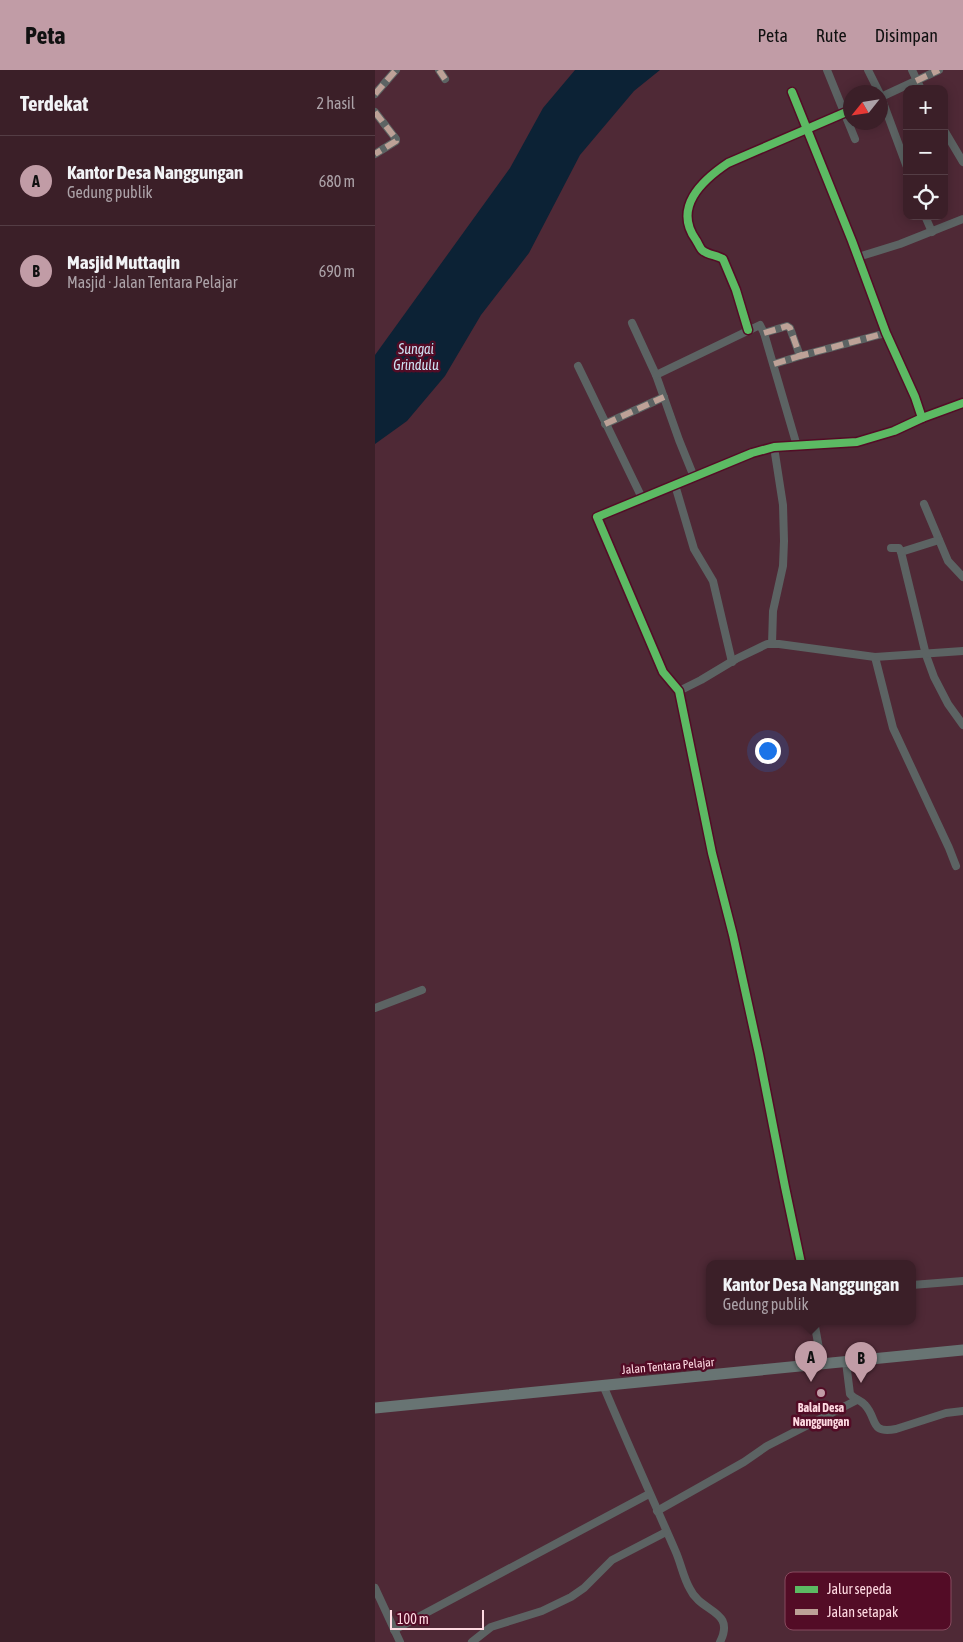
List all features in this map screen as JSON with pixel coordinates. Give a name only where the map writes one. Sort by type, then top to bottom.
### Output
[{"type":"main road","name":"Jalan Tentara Pelajar","points":[[375,1408],[963,1350]]},
{"type":"street","points":[[375,94],[395,70]]},
{"type":"street","points":[[439,70],[445,79]]},
{"type":"street","points":[[827,70],[843,103]]},
{"type":"street","points":[[868,70],[876,85]]},
{"type":"street","points":[[912,70],[918,85]]},
{"type":"street","points":[[888,94],[939,70]]},
{"type":"street","points":[[792,92],[858,257],[886,333],[915,397],[922,418]]},
{"type":"street","points":[[375,112],[396,139],[396,141],[375,154]]},
{"type":"street","points":[[748,330],[733,282],[723,259],[703,251],[692,235],[687,218],[688,205],[711,176],[728,162],[843,113]]},
{"type":"street","points":[[888,116],[903,157]]},
{"type":"street","points":[[852,130],[855,139]]},
{"type":"street","points":[[948,137],[963,162]]},
{"type":"street","points":[[858,257],[932,232],[963,219]]},
{"type":"street","points":[[927,220],[932,232]]},
{"type":"street","points":[[632,323],[656,375],[694,477]]},
{"type":"street","points":[[656,375],[760,325],[797,446]]},
{"type":"street","points":[[764,333],[787,326],[790,328],[801,356]]},
{"type":"street","points":[[773,364],[886,333]]},
{"type":"street","points":[[578,366],[642,498]]},
{"type":"street","points":[[605,424],[664,397]]},
{"type":"street","points":[[800,1260],[759,1054],[733,935],[712,853],[679,691],[663,672],[597,519],[599,516],[752,453],[774,447],[857,442],[894,431],[922,418],[963,403]]},
{"type":"street","points":[[772,644],[773,610],[783,566],[784,541],[783,505],[774,447]]},
{"type":"street","points":[[675,485],[694,549],[713,581],[732,662]]},
{"type":"street","points":[[924,504],[948,561],[963,577]]},
{"type":"street","points":[[901,552],[939,540]]},
{"type":"street","points":[[891,548],[899,548],[901,552],[926,654],[934,678],[941,693],[963,725]]},
{"type":"street","points":[[679,691],[767,644],[875,657],[963,651]]},
{"type":"street","points":[[875,657],[893,728],[956,866]]},
{"type":"street","points":[[375,1008],[422,990]]},
{"type":"street","points":[[916,1285],[963,1281]]},
{"type":"street","points":[[815,1325],[822,1365]]},
{"type":"street","points":[[846,1362],[849,1394],[866,1406],[874,1424],[883,1430],[896,1429],[946,1413],[963,1411]]},
{"type":"street","points":[[603,1385],[649,1494],[676,1551],[691,1592],[723,1620],[725,1627],[720,1642]]},
{"type":"street","points":[[657,1511],[743,1462],[767,1446],[857,1400]]},
{"type":"street","points":[[394,1630],[649,1494]]},
{"type":"street","points":[[472,1642],[491,1627],[542,1611],[571,1597],[584,1588],[612,1560],[666,1532]]},
{"type":"street","points":[[375,1588],[400,1642]]},
{"type":"water","name":"Sungai Grindulu","points":[[575,70],[660,70],[634,91],[580,155],[529,253],[481,315],[445,376],[407,421],[375,444],[375,355],[510,168],[543,108]]},
{"type":"marked path","points":[[375,94],[396,70]]},
{"type":"marked path","points":[[439,70],[445,79]]},
{"type":"marked path","points":[[916,81],[939,70]]},
{"type":"marked path","points":[[375,112],[396,139],[396,141],[375,154]]},
{"type":"marked path","points":[[764,333],[787,326],[790,328],[800,356],[886,333]]},
{"type":"marked path","points":[[774,364],[800,356]]},
{"type":"marked path","points":[[605,424],[664,397]]},
{"type":"cycle path","points":[[792,92],[852,241],[886,333],[915,397],[922,418]]},
{"type":"cycle path","points":[[748,330],[736,290],[723,259],[702,250],[690,228],[689,206],[693,196],[708,178],[728,163],[843,113]]},
{"type":"cycle path","points":[[800,1260],[759,1054],[733,935],[712,853],[679,691],[663,672],[597,517],[752,453],[774,447],[857,442],[894,431],[922,418],[963,403]]},
{"type":"place","name":"Kantor Desa Nanggungan","points":[[811,1382]]},
{"type":"place","name":"Masjid Muttaqin","points":[[861,1383]]},
{"type":"place","name":"Balai Desa Nanggungan","points":[[821,1393]]}]
